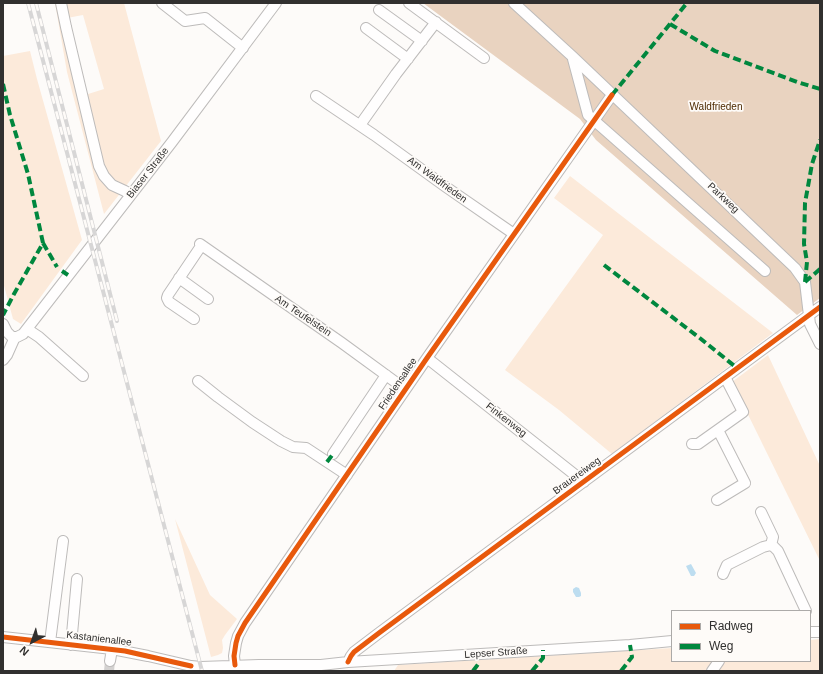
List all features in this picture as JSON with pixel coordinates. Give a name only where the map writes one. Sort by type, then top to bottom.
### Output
[{"type":"street","points":[[61,3],[99,166],[104,176],[112,185],[131,195]]},
{"type":"street","points":[[162,3],[185,21],[205,18],[243,48]]},
{"type":"street","name":"Biaser Straße","points":[[15,338],[20,336],[27,329],[131,195],[276,3]]},
{"type":"street","points":[[409,3],[484,58]]},
{"type":"street","name":"Parkweg","points":[[514,3],[795,268],[805,282],[810,324],[820,344]]},
{"type":"street","points":[[379,10],[422,41]]},
{"type":"street","points":[[360,125],[436,22]]},
{"type":"street","points":[[366,28],[408,59]]},
{"type":"street","points":[[573,57],[588,115],[765,271]]},
{"type":"street","points":[[594,120],[612,95]]},
{"type":"street","name":"Am Waldfrieden","points":[[316,96],[360,125],[514,234]]},
{"type":"street","name":"Friedensallee","points":[[235,665],[236,643],[243,627],[405,389],[594,120]]},
{"type":"street","name":"Am Teufelstein","points":[[179,278],[200,245],[342,342],[405,389]]},
{"type":"street","points":[[194,319],[169,302],[167,298],[179,278],[208,298]]},
{"type":"street","name":"Brauereiweg","points":[[348,662],[350,656],[354,652],[820,308]]},
{"type":"street","points":[[3,324],[7,332],[15,338],[3,360]]},
{"type":"street","points":[[27,329],[83,376]]},
{"type":"street","name":"Finkenweg","points":[[427,358],[584,482]]},
{"type":"street","points":[[333,454],[386,375]]},
{"type":"street","points":[[692,444],[698,444],[742,412],[725,377]]},
{"type":"street","points":[[198,381],[223,401],[281,442],[293,447],[306,448],[347,475]]},
{"type":"street","points":[[717,500],[745,483],[718,430]]},
{"type":"street","points":[[761,512],[773,537],[771,545]]},
{"type":"street","points":[[50,642],[63,541]]},
{"type":"street","points":[[723,574],[727,565],[763,547],[771,545]]},
{"type":"street","points":[[771,545],[778,551],[806,610]]},
{"type":"street","points":[[70,644],[77,579]]},
{"type":"street","name":"Kastanienallee","points":[[3,637],[112,649],[126,647],[192,668]]},
{"type":"street","name":"Lepser Straße","points":[[235,665],[276,668],[322,668],[348,662],[630,645],[671,641]]},
{"type":"street","points":[[110,661],[112,649]]},
{"type":"street","points":[[712,671],[718,662]]},
{"type":"street","points":[[192,668],[235,665]]},
{"type":"shaded area","points":[[55,3],[124,3],[161,141],[104,214],[67,72]],"holes":[[[83,15],[104,89],[85,95],[67,18]]]},
{"type":"shaded area","points":[[30,51],[82,240],[21,324],[13,319],[3,282],[3,56]]},
{"type":"shaded area","points":[[570,176],[773,333],[612,454],[559,410],[505,370],[603,235],[554,198]]},
{"type":"shaded area","points":[[768,355],[820,466],[820,561],[732,382]]},
{"type":"shaded area","points":[[175,519],[210,595],[237,619],[222,640],[222,653],[218,655],[211,657]]},
{"type":"shaded area","points":[[820,639],[820,671],[394,671],[398,665],[671,648],[671,662],[811,662],[811,640]]},
{"type":"green space","name":"Waldfrieden","points":[[423,3],[820,3],[820,298],[797,315],[596,140],[580,119]]},
{"type":"water","points":[[691,564],[696,573],[694,576],[691,576],[686,566]]},
{"type":"water","points":[[576,587],[579,588],[581,593],[581,596],[579,597],[576,597],[573,592],[573,589]]},
{"type":"tunnel","points":[[109,671],[110,661]]},
{"type":"railway","points":[[28,3],[202,671]]},
{"type":"railway","points":[[36,3],[117,321]]},
{"type":"marked path","points":[[612,95],[687,3]]},
{"type":"marked path","points":[[670,24],[715,51],[797,82],[820,89]]},
{"type":"marked path","points":[[3,84],[10,115],[28,174],[43,243],[3,315]]},
{"type":"marked path","points":[[805,282],[807,262],[804,244],[805,203],[812,164],[820,140]]},
{"type":"marked path","points":[[43,243],[57,267]]},
{"type":"marked path","points":[[604,265],[737,368]]},
{"type":"marked path","points":[[805,282],[820,269]]},
{"type":"marked path","points":[[62,271],[68,275]]},
{"type":"marked path","points":[[327,462],[333,454]]},
{"type":"marked path","points":[[621,671],[632,657],[630,645]]},
{"type":"marked path","points":[[532,671],[543,658],[543,650]]},
{"type":"marked path","points":[[473,671],[479,663]]},
{"type":"cycle path","points":[[235,665],[234,656],[236,643],[245,623],[427,358],[612,95]]},
{"type":"cycle path","points":[[348,662],[354,652],[379,633],[820,307]]},
{"type":"cycle path","points":[[3,637],[125,651],[191,666]]}]
